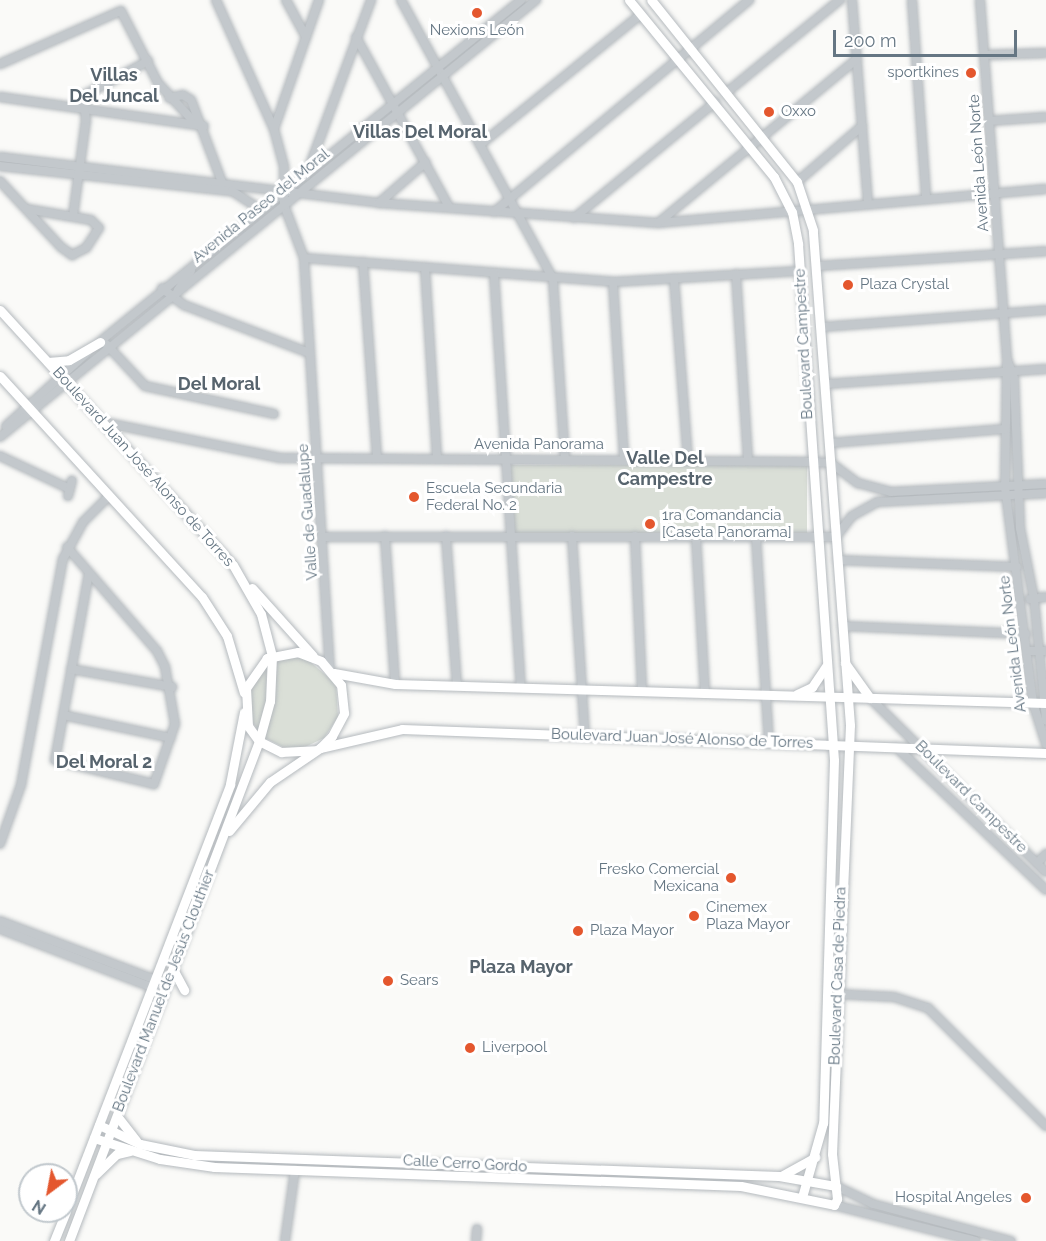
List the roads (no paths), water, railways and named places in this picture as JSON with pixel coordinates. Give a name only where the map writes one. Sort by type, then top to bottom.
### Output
[{"type":"main road","name":"Boulevard Campestre","points":[[629,0],[752,149],[792,212],[800,271],[833,744]]},
{"type":"main road","name":"Boulevard Campestre","points":[[654,1],[764,138],[796,182],[810,209],[822,327],[849,745]]},
{"type":"main road","name":"Boulevard Juan José Alonso de Torres","points":[[0,310],[233,565],[261,614],[272,656],[270,701],[260,741]]},
{"type":"main road","points":[[48,362],[69,360],[101,341]]},
{"type":"main road","points":[[0,376],[32,408],[212,610],[231,648],[244,696]]},
{"type":"main road","points":[[221,842],[270,782],[317,749],[344,713],[342,688],[332,671],[315,658],[233,565]]},
{"type":"main road","points":[[244,696],[253,672],[272,656],[298,652],[315,658]]},
{"type":"main road","points":[[826,652],[844,657],[870,698]]},
{"type":"main road","points":[[791,696],[812,687],[827,663]]},
{"type":"main road","points":[[332,671],[395,684],[1033,703],[1045,710]]},
{"type":"main road","name":"Boulevard Manuel de Jesús Clouthier","points":[[78,1180],[230,784],[244,711],[244,696]]},
{"type":"main road","points":[[244,711],[260,741],[282,752],[317,749]]},
{"type":"main road","name":"Boulevard Juan José Alonso de Torres","points":[[317,749],[386,729],[1046,753]]},
{"type":"main road","name":"Boulevard Manuel de Jesús Clouthier","points":[[69,1241],[260,741]]},
{"type":"main road","name":"Boulevard Casa de Piedra","points":[[833,744],[837,994],[834,1205]]},
{"type":"main road","name":"Boulevard Casa de Piedra","points":[[802,1197],[806,1179],[817,1155],[823,1123],[835,908],[849,745]]},
{"type":"main road","points":[[172,969],[184,990]]},
{"type":"main road","points":[[117,1116],[140,1144]]},
{"type":"main road","name":"Calle Cerro Gordo","points":[[99,1125],[110,1133],[140,1144],[231,1157],[783,1177],[806,1179],[836,1186]]},
{"type":"main road","name":"Calle Cerro Gordo","points":[[94,1138],[131,1151],[181,1164],[741,1186],[834,1205]]},
{"type":"main road","points":[[94,1176],[117,1154],[131,1151]]},
{"type":"main road","points":[[784,1193],[795,1185],[783,1177],[817,1155]]},
{"type":"main road","name":"Boulevard Manuel de Jesús Clouthier","points":[[54,1241],[61,1223]]},
{"type":"street","points":[[216,0],[274,129]]},
{"type":"street","points":[[286,0],[306,37]]},
{"type":"street","points":[[274,129],[319,0]]},
{"type":"street","points":[[305,178],[356,37],[372,0]]},
{"type":"street","points":[[401,0],[553,279],[565,459]]},
{"type":"street","name":"Avenida Paseo del Moral","points":[[32,408],[299,194],[437,68],[521,0]]},
{"type":"street","name":"Avenida Paseo del Moral","points":[[63,381],[101,341],[162,288],[394,108],[443,78],[536,0]]},
{"type":"street","points":[[494,212],[749,0]]},
{"type":"street","points":[[727,92],[840,0]]},
{"type":"street","points":[[852,0],[868,202]]},
{"type":"street","points":[[912,0],[926,196]]},
{"type":"street","name":"Avenida León Norte","points":[[980,0],[1017,495],[1042,651],[1045,710]]},
{"type":"street","points":[[0,64],[117,10],[128,15],[148,61],[169,98],[200,125]]},
{"type":"street","points":[[480,145],[641,14]]},
{"type":"street","points":[[356,37],[449,207]]},
{"type":"street","points":[[985,55],[1046,53]]},
{"type":"street","points":[[658,223],[752,149],[857,59]]},
{"type":"street","points":[[73,216],[80,172],[83,106],[89,90],[148,61]]},
{"type":"street","points":[[0,97],[83,106],[200,125]]},
{"type":"street","points":[[169,98],[189,97],[222,182]]},
{"type":"street","points":[[574,218],[715,102]]},
{"type":"street","points":[[989,121],[1046,117]]},
{"type":"street","points":[[796,182],[862,126]]},
{"type":"street","name":"Valle de Guadalupe","points":[[274,129],[284,205],[304,258],[332,671]]},
{"type":"street","points":[[0,157],[164,185],[240,193],[261,210]]},
{"type":"street","points":[[380,203],[426,162]]},
{"type":"street","points":[[0,166],[165,176],[380,203],[658,223],[792,212],[926,196],[1046,189]]},
{"type":"street","points":[[164,185],[165,176]]},
{"type":"street","points":[[0,181],[27,209],[74,255],[99,228],[96,222],[27,209]]},
{"type":"street","points":[[817,267],[1046,251]]},
{"type":"street","points":[[178,290],[208,252]]},
{"type":"street","points":[[304,258],[613,282],[800,271]]},
{"type":"street","points":[[363,262],[377,458]]},
{"type":"street","points":[[425,267],[436,458]]},
{"type":"street","points":[[494,273],[504,458],[512,536],[521,688]]},
{"type":"street","points":[[736,274],[748,461]]},
{"type":"street","points":[[674,278],[688,459]]},
{"type":"street","points":[[613,282],[624,459]]},
{"type":"street","points":[[162,288],[170,297],[310,352]]},
{"type":"street","points":[[822,327],[1046,310]]},
{"type":"street","points":[[101,341],[145,386],[274,414]]},
{"type":"street","points":[[826,384],[1046,369]]},
{"type":"street","name":"Avenida León Norte","points":[[1009,370],[1004,429],[1005,491],[1024,600],[1033,703],[1046,744]]},
{"type":"street","points":[[0,431],[32,408]]},
{"type":"street","points":[[0,437],[32,408]]},
{"type":"street","name":"Avenida Panorama","points":[[100,422],[268,456],[688,459],[831,463]]},
{"type":"street","points":[[830,443],[1004,429]]},
{"type":"street","points":[[0,456],[69,492],[72,480]]},
{"type":"street","points":[[831,463],[858,483],[891,492],[1005,491],[1017,495],[1046,492]]},
{"type":"street","points":[[323,537],[836,537],[852,516],[877,502],[1005,491],[1017,486],[1046,484]]},
{"type":"street","points":[[0,844],[21,785],[67,547],[109,496]]},
{"type":"street","points":[[385,536],[395,684]]},
{"type":"street","points":[[446,536],[457,685]]},
{"type":"street","points":[[572,536],[585,736]]},
{"type":"street","points":[[635,536],[642,691]]},
{"type":"street","points":[[696,537],[705,693]]},
{"type":"street","points":[[756,537],[769,742]]},
{"type":"street","points":[[67,547],[157,651],[172,687],[171,738],[159,778],[146,784],[56,762],[89,573]]},
{"type":"street","points":[[837,560],[1017,567]]},
{"type":"street","points":[[1024,600],[1046,597]]},
{"type":"street","points":[[843,627],[1026,634]]},
{"type":"street","points":[[1028,651],[1042,651]]},
{"type":"street","points":[[71,669],[172,687]]},
{"type":"street","name":"Boulevard Campestre","points":[[870,698],[1046,872]]},
{"type":"street","points":[[1035,713],[1045,710]]},
{"type":"street","points":[[63,715],[171,738]]},
{"type":"street","name":"Boulevard Campestre","points":[[896,747],[1046,890]]},
{"type":"street","points":[[1037,863],[1046,854]]},
{"type":"street","points":[[0,921],[165,988]]},
{"type":"street","points":[[0,929],[153,983]]},
{"type":"street","points":[[837,994],[894,997],[928,1008],[1046,1126]]},
{"type":"street","points":[[292,1241],[285,1241],[295,1170]]},
{"type":"street","points":[[836,1186],[873,1204],[1011,1241]]},
{"type":"street","points":[[834,1205],[976,1241]]},
{"type":"street","points":[[476,1241],[477,1229]]},
{"type":"place","name":"Nexions León","points":[[477,13]]},
{"type":"place","name":"sportkines","points":[[971,73]]},
{"type":"place","name":"Oxxo","points":[[769,112]]},
{"type":"place","name":"Plaza Crystal","points":[[848,285]]},
{"type":"place","name":"Escuela Secundaria Federal No. 2","points":[[414,497]]},
{"type":"place","name":"1ra Comandancia [Caseta Panorama]","points":[[650,524]]},
{"type":"place","name":"Fresko Comercial Mexicana","points":[[731,878]]},
{"type":"place","name":"Cinemex Plaza Mayor","points":[[694,916]]},
{"type":"place","name":"Plaza Mayor","points":[[578,931]]},
{"type":"place","name":"Sears","points":[[388,981]]},
{"type":"place","name":"Liverpool","points":[[470,1048]]},
{"type":"place","name":"Hospital Angeles","points":[[1026,1198]]},
{"type":"district","name":"Villas Del Juncal","points":[[114,86]]},
{"type":"district","name":"Villas Del Moral","points":[[420,132]]},
{"type":"district","name":"Del Moral","points":[[219,384]]},
{"type":"district","name":"Valle Del Campestre","points":[[665,469]]},
{"type":"district","name":"Del Moral 2","points":[[104,762]]},
{"type":"district","name":"Plaza Mayor","points":[[521,967]]}]
